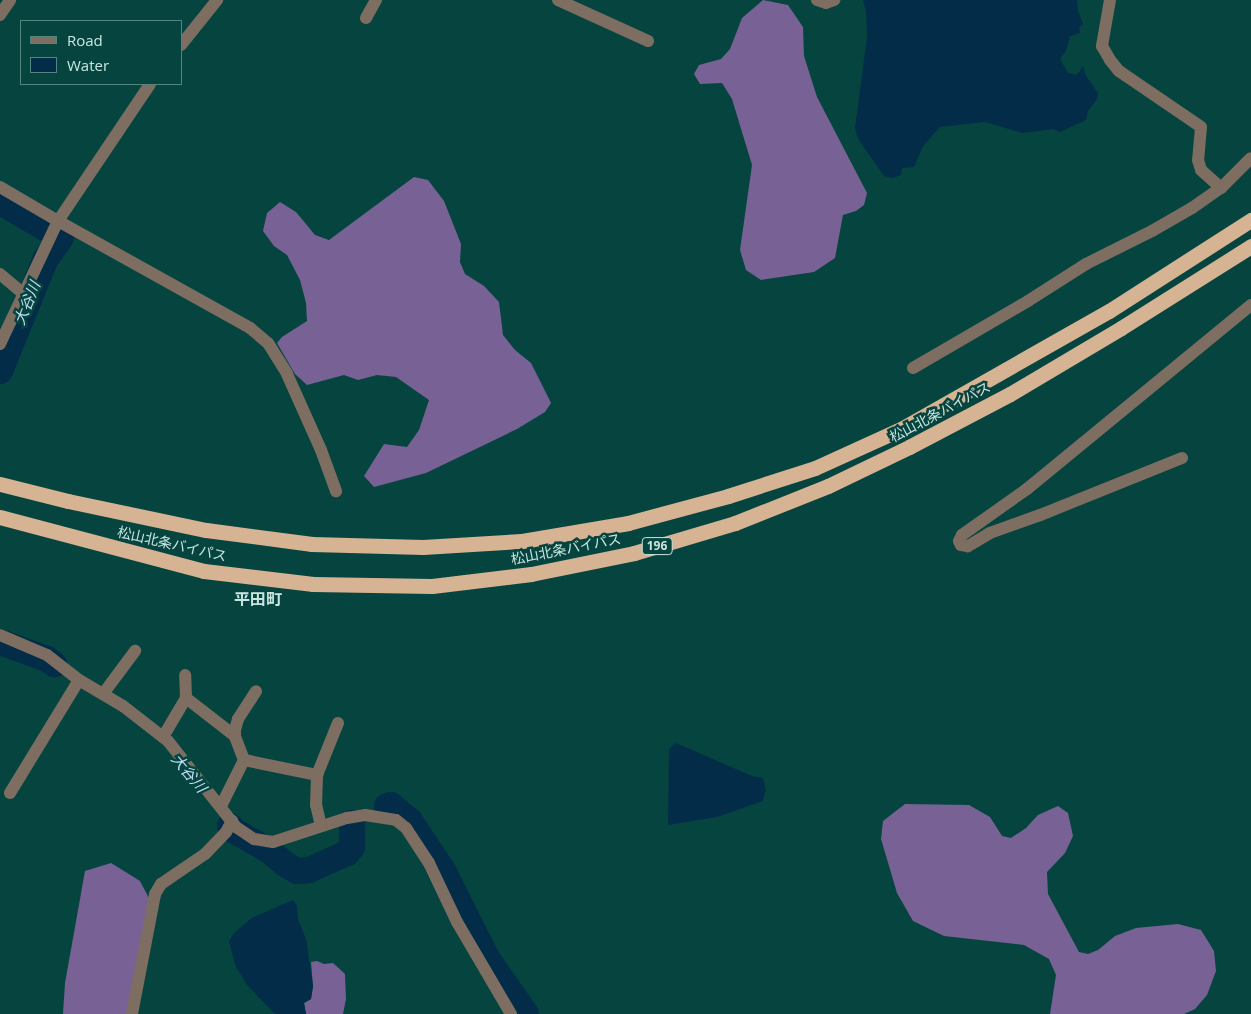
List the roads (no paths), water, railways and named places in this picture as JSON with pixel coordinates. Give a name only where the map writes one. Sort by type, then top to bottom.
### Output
[{"type":"highway","name":"松山北条バイパス","points":[[0,484],[68,501],[206,530],[312,544],[423,546],[522,541],[628,523],[728,496],[814,468],[900,429],[1110,310],[1251,220]]},
{"type":"highway","name":"松山北条バイパス","points":[[0,518],[204,570],[313,584],[432,586],[531,574],[634,553],[735,523],[828,486],[909,447],[1061,363],[1251,246]]},
{"type":"street","points":[[0,15],[10,0]]},
{"type":"street","points":[[182,44],[217,0]]},
{"type":"street","points":[[366,18],[376,0]]},
{"type":"street","points":[[558,0],[648,41]]},
{"type":"street","points":[[817,0],[826,3],[834,0]]},
{"type":"street","points":[[1110,0],[1102,46],[1110,60],[1119,71],[1201,127],[1198,160],[1201,170],[1221,188]]},
{"type":"street","points":[[0,344],[58,221],[149,85]]},
{"type":"street","points":[[913,368],[1020,306],[1086,264],[1152,232],[1221,188],[1251,158]]},
{"type":"street","points":[[0,187],[250,328],[268,343],[287,374],[321,450],[336,491]]},
{"type":"street","points":[[0,274],[23,293]]},
{"type":"street","points":[[1182,458],[990,533],[968,546],[961,545],[959,541],[962,536],[1018,496],[1251,305]]},
{"type":"street","points":[[2,640],[46,655],[79,680],[123,706],[162,737],[221,806],[236,827],[254,840],[273,842],[347,818],[365,815],[396,820],[406,828],[429,863],[457,922],[511,1014]]},
{"type":"street","points":[[103,694],[136,651]]},
{"type":"street","points":[[162,737],[186,698],[185,676]]},
{"type":"street","points":[[10,793],[79,680]]},
{"type":"street","points":[[221,806],[244,760],[235,736],[238,719],[256,690]]},
{"type":"street","points":[[186,698],[235,736]]},
{"type":"street","points":[[321,826],[316,805],[317,775],[338,723]]},
{"type":"street","points":[[244,760],[317,775]]},
{"type":"street","points":[[132,1014],[155,894],[161,884],[205,854],[226,832],[232,821]]},
{"type":"water","points":[[863,0],[1077,0],[1078,11],[1083,24],[1079,28],[1080,33],[1070,36],[1066,51],[1060,59],[1068,73],[1077,75],[1083,66],[1086,76],[1098,93],[1097,99],[1088,111],[1086,120],[1060,132],[1053,129],[1022,133],[985,122],[940,127],[923,146],[914,167],[902,168],[901,175],[893,178],[884,176],[858,139],[855,129],[867,37],[866,11]]},
{"type":"water","points":[[676,743],[752,776],[763,778],[766,790],[763,801],[717,817],[668,825],[669,749]]},
{"type":"water","points":[[293,900],[297,906],[298,919],[306,939],[313,986],[311,999],[304,1003],[306,1014],[275,1014],[247,985],[236,967],[229,942],[234,933],[252,918]]},
{"type":"waterway","name":"大谷川","points":[[0,202],[47,229]]},
{"type":"waterway","name":"大谷川","points":[[0,371],[45,260],[61,238]]},
{"type":"waterway","name":"大谷川","points":[[0,642],[47,659],[54,664]]},
{"type":"waterway","name":"大谷川","points":[[387,806],[391,805],[410,821],[444,872],[487,958],[526,1014]]},
{"type":"waterway","name":"大谷川","points":[[230,826],[233,830],[268,850],[297,871],[309,870],[347,853],[352,847],[352,823]]},
{"type":"district","name":"平田町","points":[[258,599]]}]
